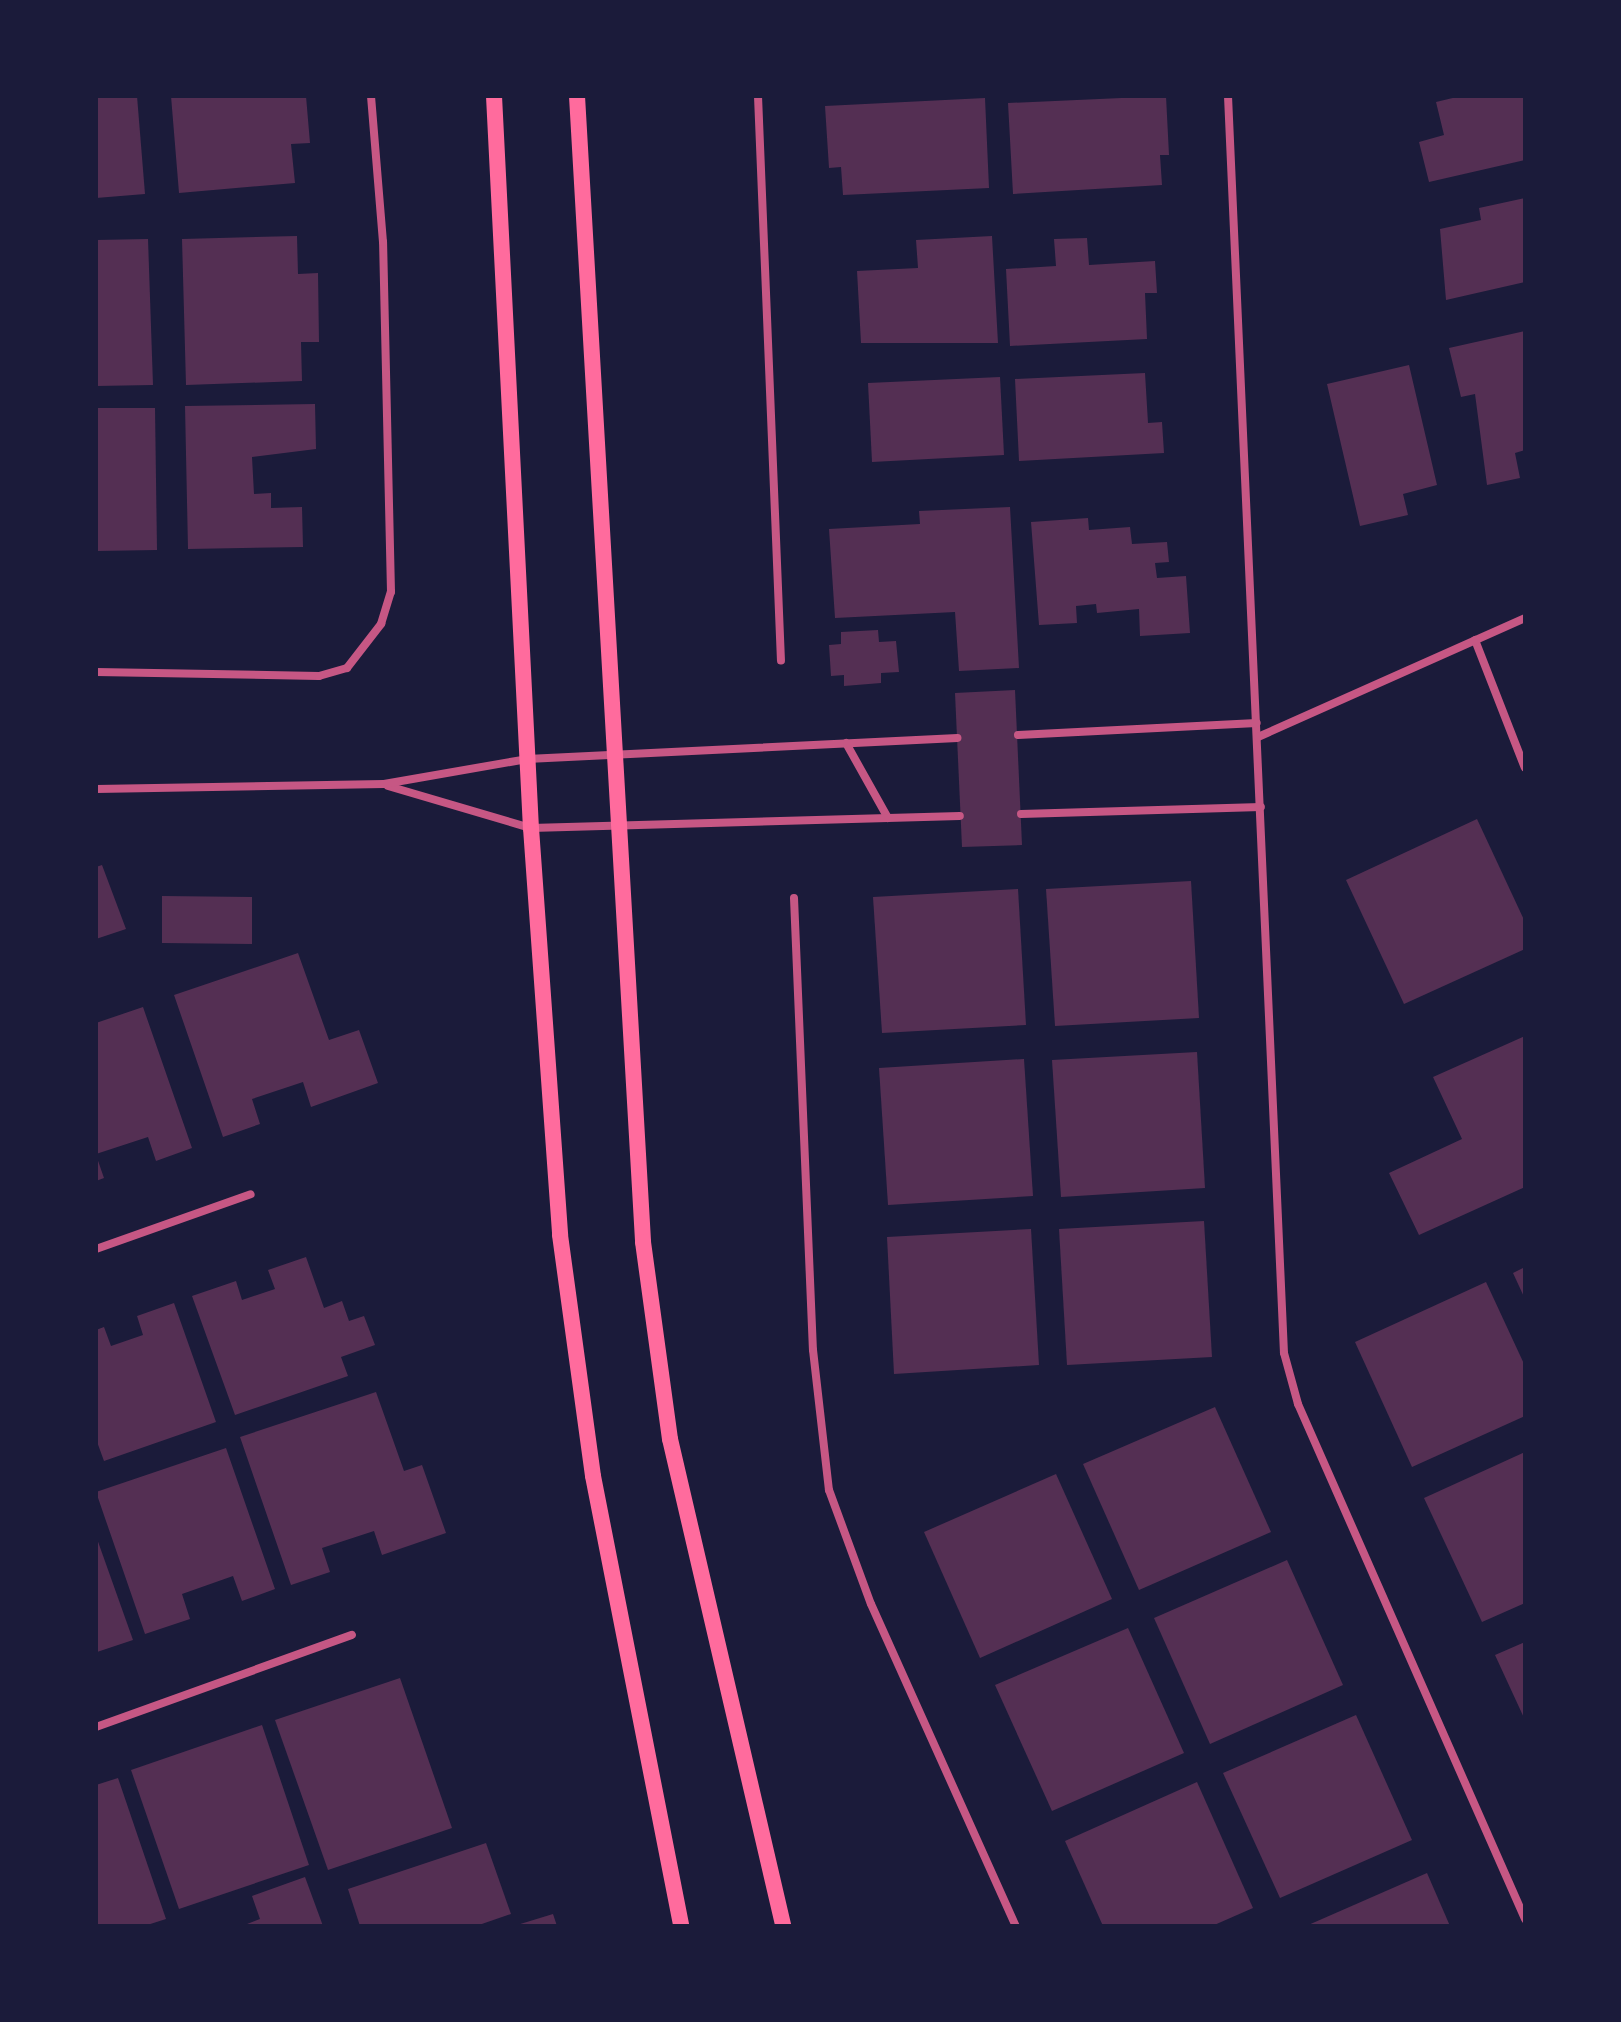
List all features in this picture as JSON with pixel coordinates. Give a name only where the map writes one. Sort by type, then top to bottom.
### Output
[{"type":"main road","points":[[494,96],[527,759],[560,1235],[590,1461],[681,1926]]},
{"type":"main road","points":[[577,96],[614,826],[643,1242],[670,1439],[783,1926]]},
{"type":"street","points":[[96,672],[319,676],[347,668],[363,652],[391,592],[383,242],[371,96]]},
{"type":"street","points":[[758,96],[781,661]]},
{"type":"street","points":[[1228,96],[1284,1353],[1298,1404],[1525,1919]]},
{"type":"street","points":[[1258,737],[1525,618]]},
{"type":"street","points":[[1475,640],[1525,768]]},
{"type":"street","points":[[1018,735],[1257,723]]},
{"type":"street","points":[[96,789],[384,784],[527,759],[957,738]]},
{"type":"street","points":[[846,743],[888,818]]},
{"type":"street","points":[[384,784],[531,828],[960,816]]},
{"type":"street","points":[[1021,814],[1261,807]]},
{"type":"street","points":[[794,898],[813,1350],[829,1490],[871,1604],[1016,1926]]},
{"type":"street","points":[[96,1249],[251,1194]]},
{"type":"street","points":[[96,1727],[352,1635]]},
{"type":"building","points":[[96,96],[137,96],[145,194],[96,198]]},
{"type":"building","points":[[171,96],[306,96],[310,143],[291,144],[295,183],[179,193]]},
{"type":"building","points":[[1166,96],[1169,155],[1160,155],[1162,185],[1013,194],[1008,103]]},
{"type":"building","points":[[1461,96],[1525,96],[1525,160],[1429,182],[1419,142],[1444,135],[1436,102]]},
{"type":"building","points":[[985,98],[989,188],[843,195],[841,167],[829,168],[825,106]]},
{"type":"building","points":[[1525,198],[1525,282],[1446,300],[1440,229],[1481,220],[1479,208]]},
{"type":"building","points":[[297,236],[298,274],[318,273],[319,342],[301,342],[302,381],[186,385],[182,239]]},
{"type":"building","points":[[992,236],[998,343],[861,343],[857,271],[918,268],[916,240]]},
{"type":"building","points":[[1087,238],[1089,265],[1155,261],[1157,293],[1145,293],[1147,339],[1010,346],[1006,269],[1056,266],[1054,239]]},
{"type":"building","points":[[148,239],[153,385],[96,386],[96,240]]},
{"type":"building","points":[[1525,331],[1525,450],[1515,453],[1520,478],[1487,485],[1475,394],[1461,397],[1449,348]]},
{"type":"building","points":[[1409,365],[1437,485],[1403,494],[1408,515],[1360,526],[1327,384]]},
{"type":"building","points":[[1145,373],[1148,423],[1162,422],[1164,453],[1019,461],[1015,379]]},
{"type":"building","points":[[1000,377],[1004,455],[872,462],[868,383]]},
{"type":"building","points":[[315,404],[316,449],[252,457],[254,494],[271,493],[271,508],[302,507],[303,547],[188,549],[185,406]]},
{"type":"building","points":[[96,408],[155,408],[157,550],[96,551]]},
{"type":"building","points":[[1010,507],[1019,668],[959,671],[955,612],[835,618],[829,529],[920,524],[919,511]]},
{"type":"building","points":[[1088,518],[1089,530],[1130,527],[1132,544],[1167,542],[1169,562],[1155,563],[1157,578],[1186,576],[1190,633],[1140,636],[1139,609],[1097,613],[1096,604],[1076,606],[1077,623],[1039,625],[1031,522]]},
{"type":"building","points":[[878,630],[879,642],[896,641],[899,672],[881,673],[881,683],[844,686],[844,675],[831,676],[829,645],[841,644],[841,632]]},
{"type":"building","points":[[1015,690],[1022,845],[962,847],[955,693]]},
{"type":"building","points":[[1477,819],[1525,922],[1525,949],[1404,1004],[1346,880]]},
{"type":"building","points":[[102,865],[126,929],[96,939],[96,867]]},
{"type":"building","points":[[1191,881],[1199,1018],[1055,1026],[1046,889]]},
{"type":"building","points":[[1018,889],[1026,1025],[882,1033],[873,897]]},
{"type":"building","points":[[162,896],[252,897],[252,944],[162,943]]},
{"type":"building","points":[[298,953],[329,1040],[359,1030],[378,1083],[311,1107],[303,1082],[252,1099],[260,1124],[223,1137],[174,995]]},
{"type":"building","points":[[143,1007],[192,1148],[156,1161],[148,1137],[96,1154],[96,1023]]},
{"type":"building","points":[[1525,1036],[1525,1187],[1419,1235],[1389,1173],[1462,1139],[1433,1077]]},
{"type":"building","points":[[1197,1052],[1205,1188],[1061,1197],[1052,1060]]},
{"type":"building","points":[[1024,1059],[1033,1196],[888,1205],[879,1068]]},
{"type":"building","points":[[96,1155],[104,1178],[96,1181]]},
{"type":"building","points":[[1204,1221],[1212,1357],[1067,1365],[1059,1229]]},
{"type":"building","points":[[1031,1229],[1039,1365],[894,1374],[887,1237]]},
{"type":"building","points":[[306,1257],[324,1308],[342,1301],[349,1321],[364,1316],[375,1345],[341,1357],[348,1376],[235,1415],[192,1296],[236,1281],[242,1300],[275,1289],[268,1270]]},
{"type":"building","points":[[1525,1267],[1525,1299],[1513,1273]]},
{"type":"building","points":[[1486,1282],[1525,1366],[1525,1416],[1412,1467],[1355,1342]]},
{"type":"building","points":[[174,1303],[216,1422],[104,1461],[96,1439],[96,1330],[104,1327],[111,1346],[143,1335],[137,1316]]},
{"type":"building","points":[[376,1392],[404,1471],[422,1465],[446,1533],[382,1555],[374,1531],[322,1548],[330,1572],[291,1585],[240,1437]]},
{"type":"building","points":[[1215,1407],[1271,1532],[1139,1590],[1083,1464]]},
{"type":"building","points":[[226,1448],[275,1589],[242,1601],[233,1576],[182,1594],[190,1619],[145,1634],[96,1492]]},
{"type":"building","points":[[1525,1452],[1525,1603],[1482,1622],[1424,1498]]},
{"type":"building","points":[[1056,1474],[1112,1599],[980,1658],[924,1532]]},
{"type":"building","points":[[96,1536],[133,1640],[97,1652],[96,1649]]},
{"type":"building","points":[[1287,1560],[1343,1685],[1210,1744],[1154,1618]]},
{"type":"building","points":[[1128,1628],[1184,1753],[1052,1811],[995,1685]]},
{"type":"building","points":[[1525,1642],[1525,1720],[1495,1655]]},
{"type":"building","points":[[400,1678],[452,1828],[328,1870],[275,1720]]},
{"type":"building","points":[[1356,1715],[1412,1840],[1280,1898],[1223,1773]]},
{"type":"building","points":[[262,1725],[309,1865],[179,1909],[131,1770]]},
{"type":"building","points":[[118,1778],[166,1919],[144,1926],[96,1926],[96,1785]]},
{"type":"building","points":[[1197,1782],[1253,1908],[1212,1926],[1103,1926],[1065,1841]]},
{"type":"building","points":[[486,1843],[511,1914],[476,1926],[360,1926],[348,1889]]},
{"type":"building","points":[[1427,1873],[1450,1926],[1306,1926]]},
{"type":"building","points":[[305,1877],[323,1926],[242,1926],[260,1919],[252,1896]]},
{"type":"building","points":[[553,1914],[557,1926],[517,1925]]}]
